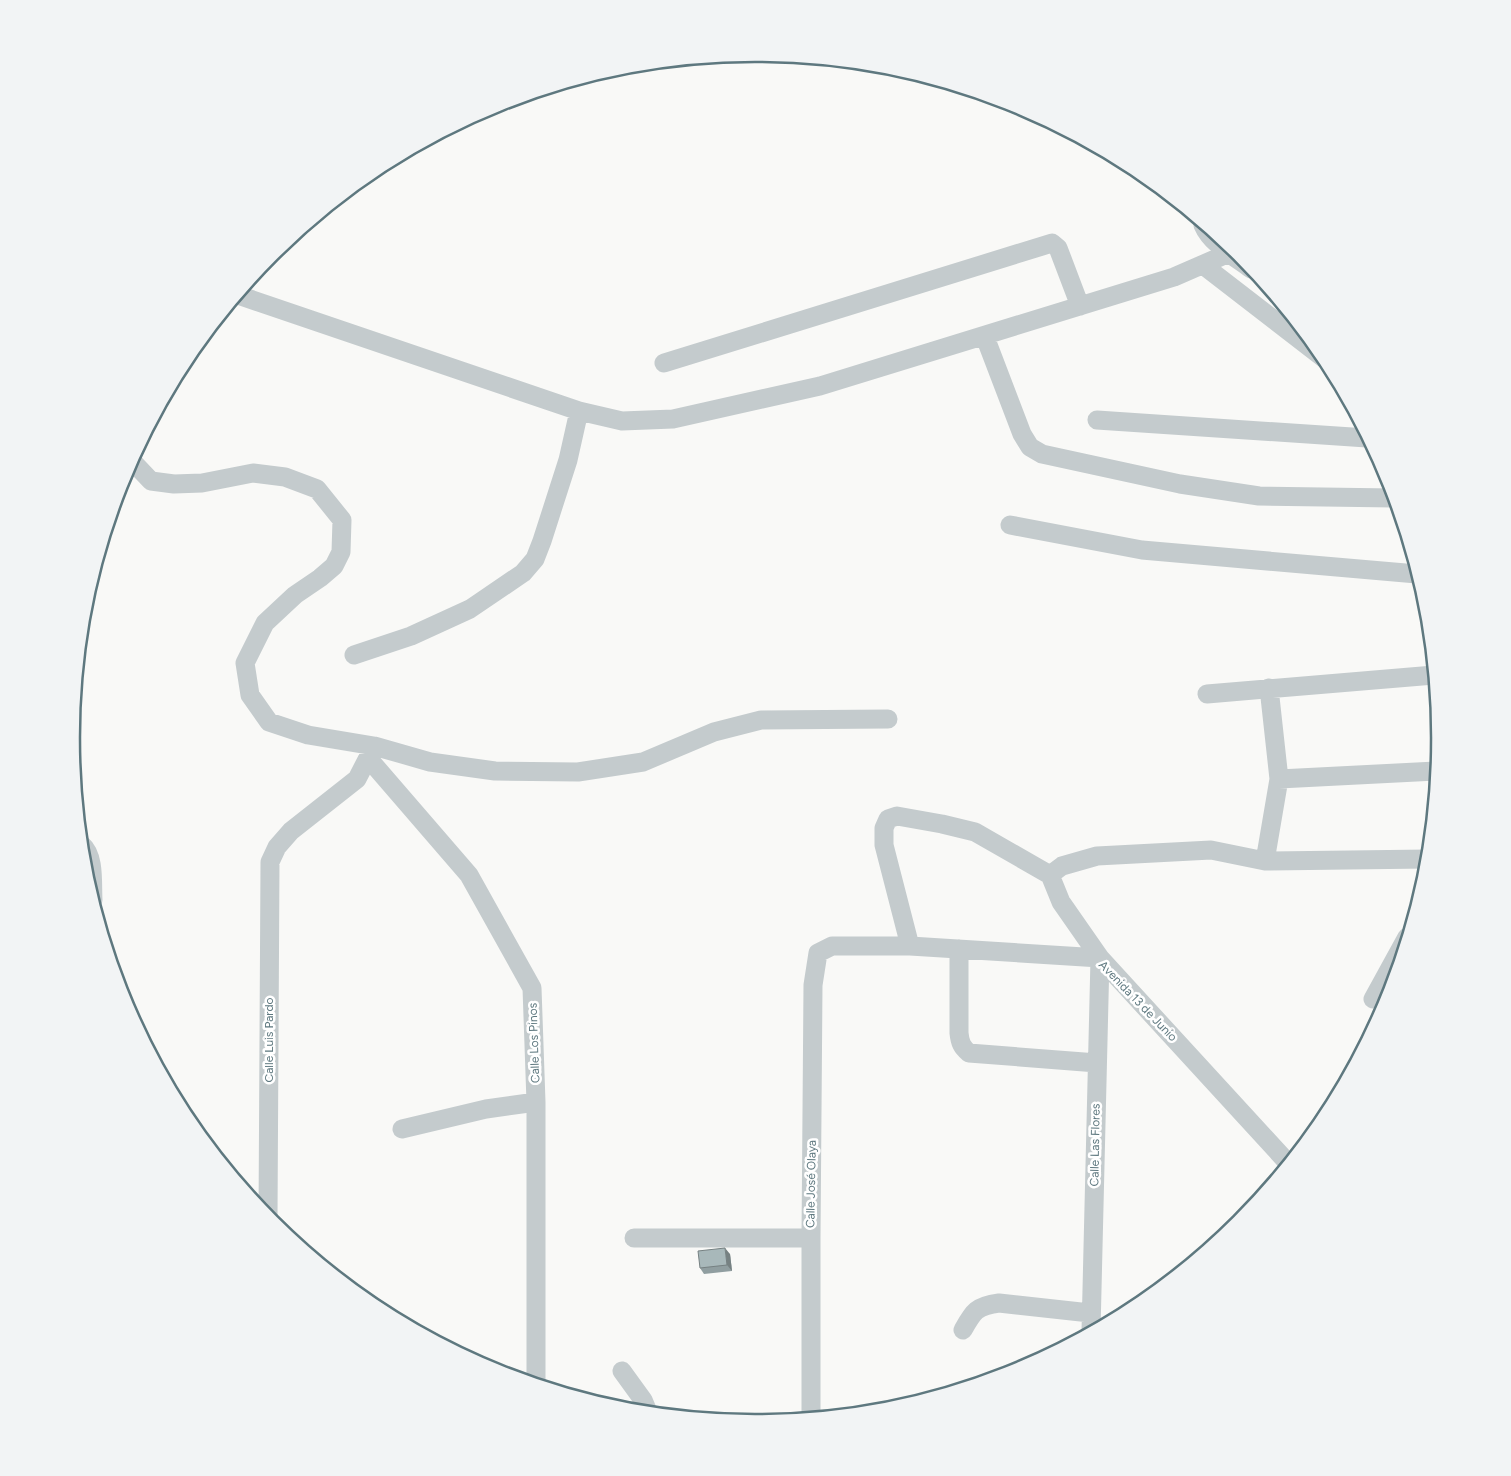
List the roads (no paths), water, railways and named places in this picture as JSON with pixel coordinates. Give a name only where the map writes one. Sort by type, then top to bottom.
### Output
[{"type":"street","points":[[664,363],[1052,243],[1058,248],[1080,306]]},
{"type":"street","points":[[245,297],[579,411],[622,421],[673,419],[820,386],[985,337],[1174,278],[1225,253]]},
{"type":"street","points":[[1203,265],[1301,340]]},
{"type":"street","points":[[985,337],[1022,434],[1030,448],[1042,454],[1180,484],[1259,496],[1387,498]]},
{"type":"street","points":[[354,655],[411,636],[470,609],[523,573],[535,558],[542,541],[568,460],[579,411]]},
{"type":"street","points":[[1097,420],[1360,438]]},
{"type":"street","points":[[137,466],[150,481],[174,484],[202,483],[253,473],[286,477],[317,489],[342,520],[341,552],[334,566],[295,595],[265,623],[245,663],[250,695],[269,722],[308,736],[371,752],[495,772],[578,772],[643,762],[714,732],[761,720],[888,719]]},
{"type":"street","points":[[1010,525],[1142,550],[1410,573]]},
{"type":"street","points":[[1207,694],[1428,675]]},
{"type":"street","points":[[1265,860],[1279,779],[1269,688]]},
{"type":"street","name":"Calle Luis Pardo","points":[[268,1205],[270,862],[277,847],[290,831],[357,779],[371,752]]},
{"type":"street","name":"Calle Los Pinos","points":[[371,752],[469,875],[532,988],[536,1102],[536,1377]]},
{"type":"street","points":[[1279,779],[1430,771]]},
{"type":"street","points":[[910,946],[884,845],[884,828],[888,819],[897,816],[975,832],[1050,875],[1061,902],[1100,958]]},
{"type":"street","points":[[1050,875],[1062,866],[1082,859],[1211,850],[1265,860],[1420,859]]},
{"type":"street","name":"Avenida 13 de Junio","points":[[818,952],[832,946],[910,946],[1100,958],[1284,1158]]},
{"type":"street","points":[[959,949],[959,1033],[963,1048],[969,1053],[1097,1063]]},
{"type":"street","name":"Calle José Olaya","points":[[812,1411],[813,985],[818,952]]},
{"type":"street","name":"Calle Las Flores","points":[[1090,1322],[1100,958]]},
{"type":"street","points":[[1373,999],[1391,966]]},
{"type":"street","points":[[402,1130],[486,1109],[536,1102]]},
{"type":"street","points":[[634,1238],[811,1238]]},
{"type":"street","points":[[962,1330],[973,1312],[988,1305],[999,1303],[1090,1322]]},
{"type":"street","points":[[622,1371],[645,1404]]}]
